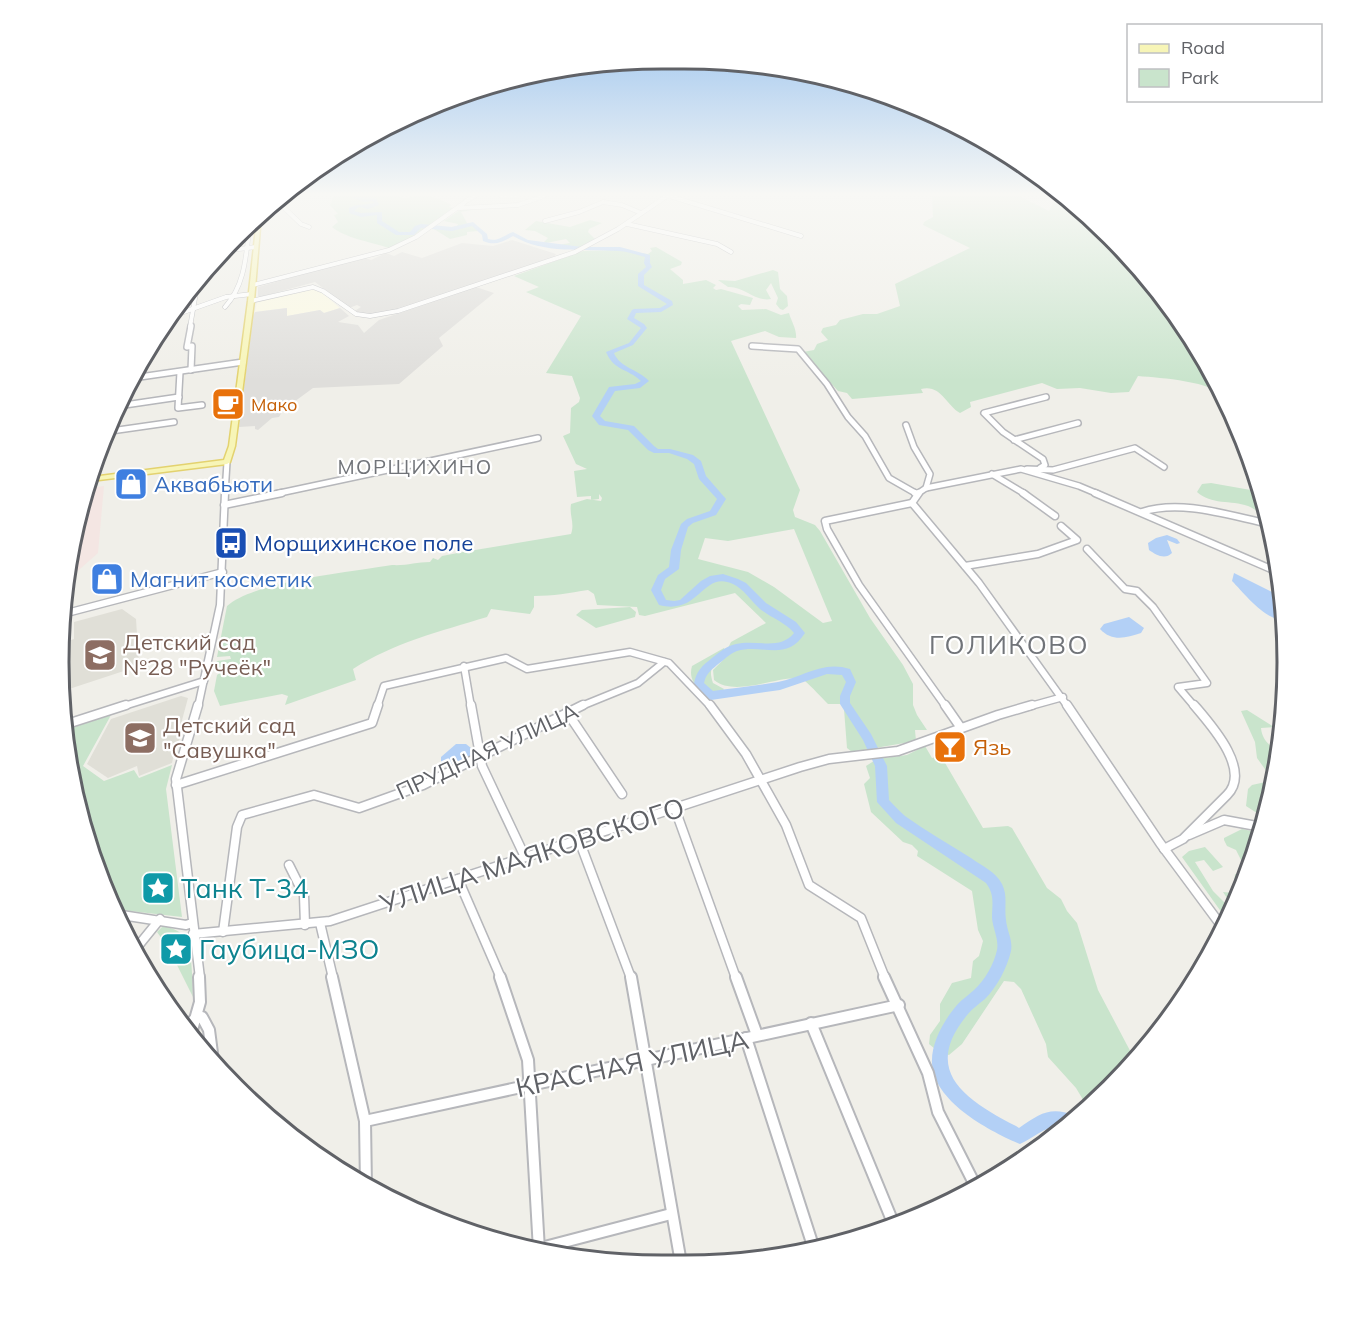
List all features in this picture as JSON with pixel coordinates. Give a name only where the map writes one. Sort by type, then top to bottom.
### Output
[{"type":"main road","points":[[98,478],[227,462],[232,446],[255,258]]},
{"type":"street","points":[[225,307],[236,295],[245,268],[246,258]]},
{"type":"street","points":[[253,285],[357,258]]},
{"type":"street","points":[[184,312],[236,295],[251,297],[313,287],[321,289],[355,315],[380,315],[406,309],[556,258]]},
{"type":"street","points":[[191,370],[192,346],[187,347],[193,300]]},
{"type":"street","points":[[752,346],[798,349],[827,384],[848,417],[865,436],[889,478],[917,494]]},
{"type":"street","points":[[142,377],[243,362]]},
{"type":"street","points":[[180,372],[178,408],[202,405]]},
{"type":"street","points":[[128,405],[179,397]]},
{"type":"street","points":[[1040,468],[1045,465],[1043,459],[995,426],[984,413],[1046,397]]},
{"type":"street","points":[[116,430],[174,422]]},
{"type":"street","points":[[1014,440],[1078,423]]},
{"type":"street","points":[[906,425],[914,447],[930,474],[926,488]]},
{"type":"street","points":[[224,505],[538,438]]},
{"type":"street","points":[[912,504],[917,494],[926,488],[1021,469],[1053,470],[1135,447],[1164,467]]},
{"type":"street","points":[[194,1025],[200,992],[176,785],[177,773],[204,681],[220,605],[227,462]]},
{"type":"street","points":[[1021,469],[1079,486],[1269,568]]},
{"type":"street","points":[[993,474],[1035,500],[1055,516]]},
{"type":"street","points":[[912,504],[965,566],[1025,644],[1164,849],[1218,921]]},
{"type":"street","points":[[912,504],[825,521],[827,529],[859,585],[961,729]]},
{"type":"street","points":[[1142,512],[1170,506],[1260,522]]},
{"type":"street","points":[[965,566],[1038,554],[1077,540],[1061,526]]},
{"type":"street","points":[[1087,549],[1125,589],[1137,591],[1153,606],[1206,683],[1178,687],[1229,752],[1234,762],[1235,783],[1232,790],[1187,836],[1175,846],[1164,849]]},
{"type":"street","points":[[71,612],[223,572]]},
{"type":"street","points":[[176,785],[372,723],[384,686],[464,666],[506,658],[527,669],[630,652],[669,663],[692,684],[718,714],[761,781],[786,825],[809,885],[861,918],[883,975],[899,1005],[928,1073],[938,1113],[972,1180]]},
{"type":"street","name":"ПРУДНАЯ УЛИЦА","points":[[223,932],[237,826],[242,816],[314,795],[359,808],[423,785],[482,758],[567,712],[638,683],[664,662]]},
{"type":"street","points":[[464,666],[482,766],[525,857]]},
{"type":"street","points":[[72,722],[204,681]]},
{"type":"street","name":"УЛИЦА МАЯКОВСКОГО","points":[[194,934],[320,923],[829,759],[883,754],[909,748],[1027,706],[1063,697]]},
{"type":"street","points":[[567,712],[622,794]]},
{"type":"street","points":[[675,809],[757,1035]]},
{"type":"street","points":[[1187,836],[1224,820],[1254,826]]},
{"type":"street","points":[[579,840],[630,971],[679,1255]]},
{"type":"street","points":[[289,865],[302,888],[305,925]]},
{"type":"street","points":[[458,879],[500,976],[528,1060],[538,1242]]},
{"type":"street","points":[[126,915],[186,925],[192,923]]},
{"type":"street","points":[[141,944],[160,919]]},
{"type":"street","points":[[320,923],[365,1121],[366,1176]]},
{"type":"street","name":"КРАСНАЯ УЛИЦА","points":[[365,1121],[899,1005]]},
{"type":"street","points":[[192,1022],[196,1018],[202,1017],[209,1030],[211,1047]]},
{"type":"street","points":[[811,1023],[891,1218]]},
{"type":"street","points":[[746,1038],[811,1241]]},
{"type":"street","points":[[553,1245],[671,1214]]},
{"type":"shaded area","points":[[360,258],[371,260],[376,258],[554,258],[396,310],[370,315],[353,312],[361,307],[357,305],[349,308],[315,282],[258,296],[258,287]]},
{"type":"shaded area","points":[[476,287],[494,293],[439,338],[443,346],[399,384],[313,388],[283,410],[279,417],[272,418],[258,430],[255,426],[239,427],[255,312],[287,308],[287,316],[320,310],[324,313],[340,308],[349,316],[338,322],[358,325],[364,333],[379,320]]},
{"type":"shaded area","points":[[311,288],[320,291],[340,308],[324,313],[320,310],[287,316],[286,308],[255,312],[257,301]]},
{"type":"shaded area","points":[[104,486],[98,553],[76,572],[80,546],[95,487]]},
{"type":"shaded area","name":"Детский сад №28 \"Ручеёк\"","points":[[122,609],[136,619],[139,666],[70,689],[70,640],[74,639],[74,622]]},
{"type":"shaded area","name":"Детский сад \"Савушка\"","points":[[181,696],[188,698],[178,735],[181,737],[176,745],[172,763],[139,776],[137,766],[108,778],[87,764],[111,719]]},
{"type":"green space","points":[[564,258],[675,258],[682,262],[681,265],[670,269],[683,280],[683,284],[706,280],[716,285],[713,288],[716,290],[721,289],[753,298],[750,305],[738,306],[742,310],[766,309],[781,315],[789,313],[796,338],[779,337],[765,331],[731,341],[800,490],[793,510],[795,517],[815,525],[820,531],[870,618],[903,665],[913,684],[913,705],[927,730],[915,730],[916,741],[852,752],[847,748],[844,709],[841,704],[828,704],[805,681],[798,678],[749,686],[724,685],[714,680],[713,670],[723,660],[726,653],[713,666],[711,673],[713,683],[724,689],[717,697],[701,690],[692,677],[692,666],[724,648],[726,652],[731,642],[766,623],[735,593],[645,616],[639,615],[637,607],[597,605],[594,594],[588,590],[534,596],[534,607],[530,614],[491,609],[487,617],[418,638],[368,660],[353,669],[356,680],[285,705],[288,696],[282,694],[220,706],[214,691],[217,675],[229,666],[230,662],[215,672],[213,667],[217,661],[231,659],[230,656],[217,657],[227,606],[240,597],[305,579],[392,565],[430,562],[433,558],[438,560],[442,556],[571,534],[571,504],[591,500],[591,496],[577,497],[574,471],[587,469],[576,464],[563,436],[570,433],[571,408],[579,402],[580,398],[572,376],[546,373],[581,316],[526,292],[539,287],[514,276]],"holes":[[[794,529],[832,621],[823,623],[774,587],[748,572],[698,559],[705,538],[728,541]]]},
{"type":"green space","points":[[950,258],[1117,258],[1154,301],[1177,333],[1210,388],[1173,379],[1138,376],[1129,392],[1111,393],[1080,388],[1057,389],[1042,383],[970,402],[971,407],[960,413],[938,392],[928,388],[921,389],[923,393],[852,399],[847,393],[838,391],[803,352],[814,350],[817,344],[828,340],[821,332],[823,328],[836,325],[840,320],[863,314],[877,314],[900,306],[895,284]]},
{"type":"green space","points":[[773,270],[778,272],[780,289],[787,296],[788,306],[783,310],[776,304],[778,298],[771,283],[766,290],[771,299],[765,299],[734,287],[728,287],[718,280],[735,281]]},
{"type":"green space","points":[[1211,483],[1252,490],[1258,512],[1242,504],[1208,499],[1197,492],[1202,484]]},
{"type":"green space","points":[[630,607],[636,612],[635,617],[596,628],[576,615],[582,610]]},
{"type":"green space","points":[[1247,710],[1273,727],[1261,728],[1271,746],[1267,772],[1257,758],[1255,742],[1241,711]]},
{"type":"green space","points":[[111,715],[83,766],[104,781],[134,770],[139,778],[172,765],[166,789],[182,917],[124,910],[100,853],[89,815],[80,778],[73,727]]},
{"type":"green space","points":[[925,746],[932,758],[941,756],[983,828],[1008,826],[1012,828],[1047,888],[1061,899],[1077,923],[1098,990],[1131,1052],[1083,1101],[1076,1088],[1048,1057],[1046,1044],[1021,989],[1014,982],[1004,981],[962,1044],[949,1055],[940,1053],[929,1044],[930,1035],[940,1021],[940,1004],[952,983],[971,978],[973,961],[979,956],[983,941],[978,930],[972,891],[917,856],[918,851],[912,845],[903,842],[871,812],[864,784],[870,778],[866,766],[877,759],[907,755]]},
{"type":"green space","points":[[1265,782],[1257,813],[1246,806],[1248,789],[1252,785]]},
{"type":"green space","points":[[1242,829],[1252,831],[1242,863],[1236,850],[1227,846],[1224,838]]},
{"type":"green space","points":[[1205,847],[1223,867],[1213,871],[1204,860],[1195,862],[1213,891],[1225,903],[1221,912],[1182,857],[1189,851]]},
{"type":"green space","points":[[1223,892],[1230,893],[1228,899]]},
{"type":"green space","points":[[163,926],[181,933],[188,943],[193,997],[168,947],[157,932]]},
{"type":"water","points":[[1167,535],[1177,539],[1180,543],[1167,540],[1172,553],[1163,556],[1149,550],[1148,543]]},
{"type":"water","points":[[1234,573],[1273,592],[1275,618],[1263,612],[1232,581]]},
{"type":"water","points":[[1129,617],[1144,628],[1141,633],[1114,637],[1100,629],[1104,624]]},
{"type":"water","points":[[456,744],[466,744],[471,748],[472,756],[455,766],[441,764],[441,757]]},
{"type":"waterway","points":[[648,258],[649,267],[641,274],[641,286],[670,302],[670,305],[661,310],[634,311],[630,319],[644,328],[631,344],[610,352],[616,363],[641,376],[645,381],[637,386],[612,389],[596,416],[602,423],[631,428],[657,451],[670,451],[690,457],[698,463],[702,477],[722,499],[713,513],[690,521],[684,526],[676,550],[674,569],[661,577],[656,590],[662,603],[674,605],[691,597],[705,583],[723,577],[743,586],[763,606],[793,624],[800,633],[787,645],[780,647],[746,646],[731,649],[704,670],[699,684],[711,696],[780,686],[827,670],[846,672],[851,682],[845,696],[845,704],[867,737],[881,766],[883,802],[900,819],[991,879],[999,893],[999,917],[1005,945],[1004,951],[989,983],[963,1009],[944,1039],[939,1054],[940,1070],[944,1080],[962,1100],[986,1118],[1020,1136],[1044,1121],[1062,1119]]},
{"type":"place","name":"Мако","points":[[228,404]]},
{"type":"place","name":"Аквабьюти","points":[[131,484]]},
{"type":"place","name":"Морщихинское поле","points":[[231,543]]},
{"type":"place","name":"Магнит косметик","points":[[107,579]]},
{"type":"place","name":"Детский сад №28 \"Ручеёк\"","points":[[100,655]]},
{"type":"place","name":"Детский сад \"Савушка\"","points":[[140,738]]},
{"type":"place","name":"Язь","points":[[950,747]]},
{"type":"place","name":"Танк Т-34","points":[[158,888]]},
{"type":"place","name":"Гаубица-МЗО","points":[[176,949]]},
{"type":"district","name":"МОРЩИХИНО","points":[[415,466]]},
{"type":"district","name":"ГОЛИКОВО","points":[[1009,644]]}]
